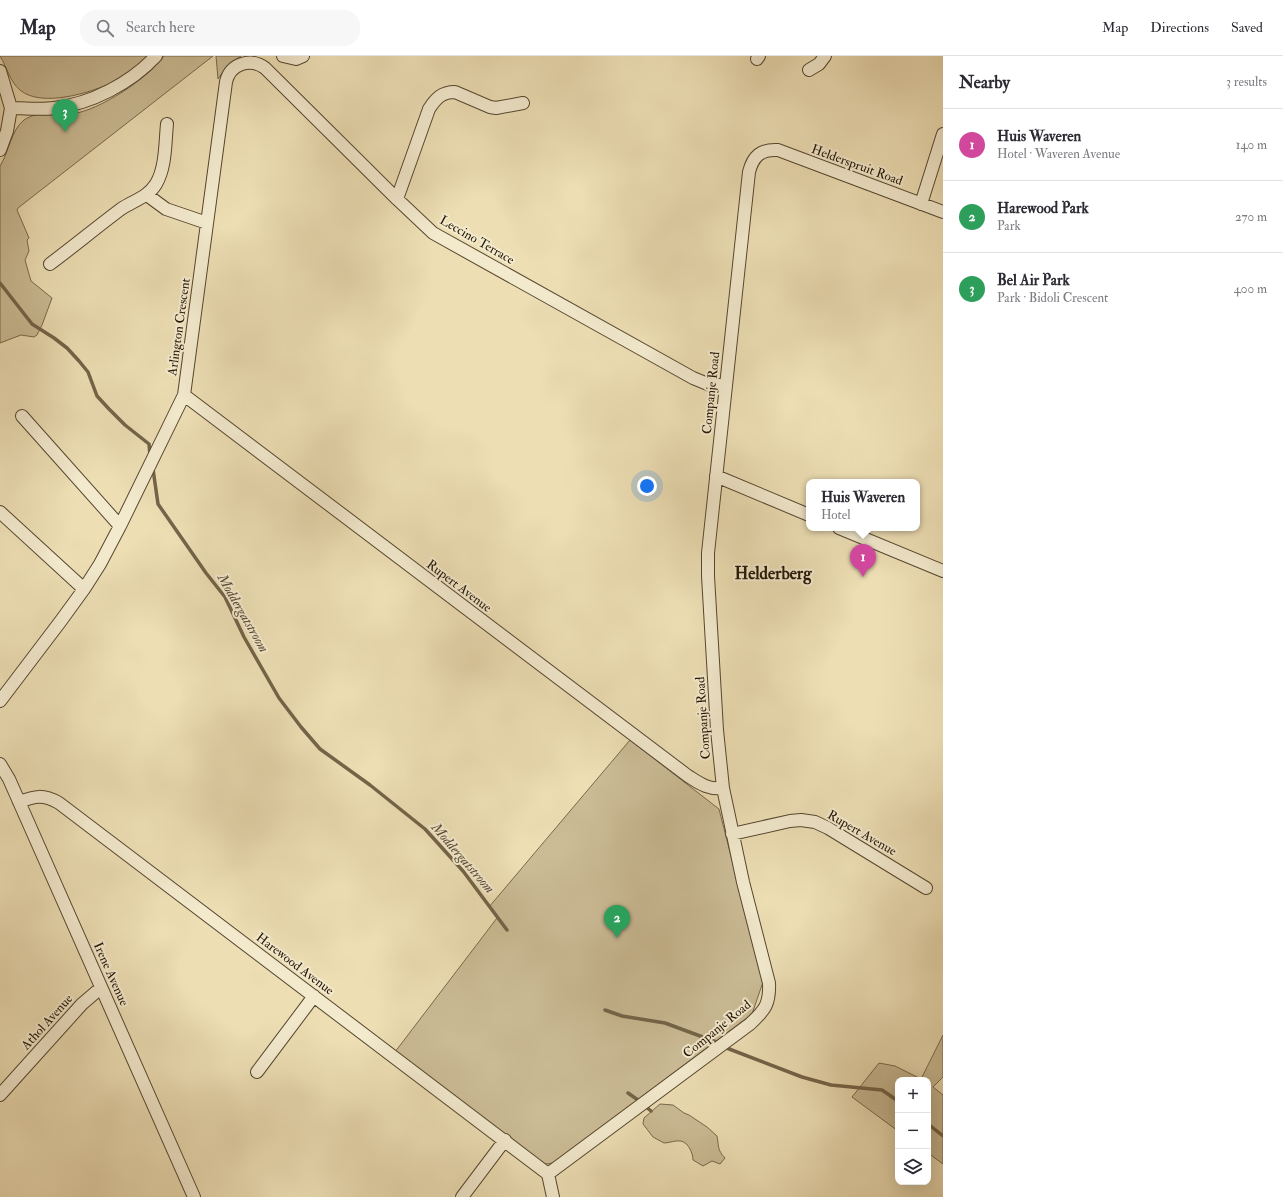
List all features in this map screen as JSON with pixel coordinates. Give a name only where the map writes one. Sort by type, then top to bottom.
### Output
[{"type":"street","points":[[11,108],[53,108],[71,105],[91,99],[114,88],[140,71],[156,56]]},
{"type":"street","points":[[283,56],[296,59],[303,56]]},
{"type":"street","points":[[809,70],[819,64],[825,56]]},
{"type":"street","name":"Leccino Terrace","points":[[252,59],[266,68],[433,233],[693,378],[710,385],[726,385]]},
{"type":"street","name":"Arlington Crescent","points":[[0,701],[84,589],[120,526],[184,395],[227,78],[232,70],[252,59]]},
{"type":"street","points":[[0,71],[11,108],[7,131],[0,150]]},
{"type":"street","points":[[396,198],[430,109],[437,97],[449,92],[455,92],[490,107],[496,108],[523,103]]},
{"type":"street","points":[[50,264],[121,209],[146,195],[153,189],[160,175],[163,163],[168,124]]},
{"type":"street","points":[[921,204],[943,134]]},
{"type":"street","name":"Helderspruit Road","points":[[760,153],[769,150],[778,150],[943,212]]},
{"type":"street","name":"Companje Road","points":[[548,1174],[750,1024],[761,1014],[767,1005],[770,995],[769,983],[722,788],[708,576],[708,554],[749,172],[751,163],[760,153]]},
{"type":"street","points":[[146,195],[166,209],[207,223]]},
{"type":"street","name":"Rupert Avenue","points":[[184,395],[688,776],[704,786],[715,789],[722,788]]},
{"type":"street","points":[[22,416],[120,526]]},
{"type":"street","points":[[716,476],[806,514]]},
{"type":"street","points":[[0,512],[84,589]]},
{"type":"street","points":[[846,531],[943,571]]},
{"type":"street","name":"Irene Avenue","points":[[0,764],[19,802],[194,1197]]},
{"type":"street","name":"Harewood Avenue","points":[[19,802],[40,796],[50,798],[59,803],[548,1174]]},
{"type":"street","name":"Rupert Avenue","points":[[732,834],[790,821],[802,820],[815,822],[828,828],[926,888]]},
{"type":"street","name":"Athol Avenue","points":[[0,1095],[82,1004],[102,989]]},
{"type":"street","points":[[257,1072],[314,996]]},
{"type":"street","points":[[462,1197],[505,1140]]},
{"type":"street","points":[[548,1174],[553,1197]]},
{"type":"shaded area","points":[[0,56],[148,56],[136,67],[104,86],[66,97],[40,98],[29,95],[17,87],[11,79]]},
{"type":"shaded area","points":[[164,56],[213,56],[18,208],[17,210],[29,238],[27,240],[29,251],[25,260],[31,281],[52,298],[37,335],[34,337],[21,335],[0,343],[0,166],[16,129],[24,120],[35,115],[72,114],[109,100],[135,83]]},
{"type":"shaded area","points":[[216,56],[241,56],[228,65],[218,79]]},
{"type":"shaded area","points":[[630,740],[719,809],[763,982],[752,1014],[553,1163],[546,1164],[395,1052],[497,918],[489,907]]},
{"type":"shaded area","points":[[943,1035],[943,1077],[933,1087],[943,1095],[943,1164],[931,1155],[931,1077],[922,1077]]},
{"type":"shaded area","points":[[879,1063],[895,1066],[917,1077],[895,1077],[895,1129],[852,1097]]},
{"type":"shaded area","points":[[660,1104],[673,1105],[707,1127],[717,1136],[719,1150],[725,1158],[720,1164],[712,1161],[703,1166],[693,1160],[690,1149],[684,1142],[679,1141],[664,1143],[653,1137],[643,1124],[644,1118]]},
{"type":"waterway","name":"Moddergatstroom","points":[[0,283],[32,324],[67,348],[79,361],[88,372],[97,396],[125,425],[149,444],[150,455]]},
{"type":"waterway","name":"Moddergatstroom","points":[[153,469],[158,504],[206,573],[225,597],[244,637],[279,698],[301,727],[320,749],[370,785],[425,829],[463,871],[507,930]]},
{"type":"waterway","points":[[605,1010],[622,1016],[665,1023],[719,1043]]},
{"type":"waterway","points":[[724,1047],[802,1077],[831,1085],[882,1090],[895,1099]]},
{"type":"waterway","points":[[628,1093],[651,1111]]},
{"type":"waterway","points":[[931,1126],[943,1136]]},
{"type":"place","name":"Bel Air Park","points":[[65,132]]},
{"type":"place","name":"Huis Waveren","points":[[863,577]]},
{"type":"place","name":"Harewood Park","points":[[617,938]]},
{"type":"district","name":"Helderberg","points":[[773,573]]}]
